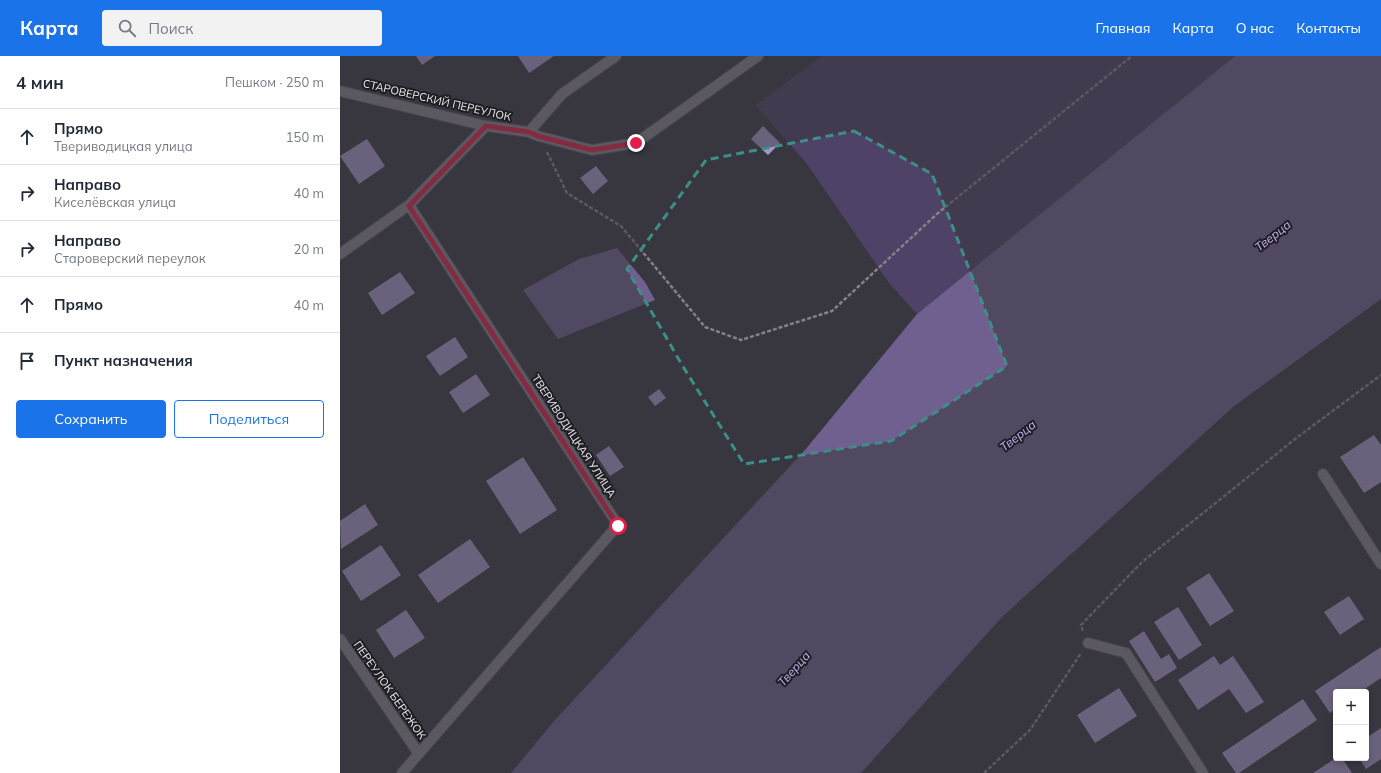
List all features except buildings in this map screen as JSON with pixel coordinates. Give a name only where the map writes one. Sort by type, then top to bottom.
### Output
[{"type":"street","points":[[534,134],[562,94],[616,56]]},
{"type":"street","name":"СТАРОВЕРСКИЙ ПЕРЕУЛОК","points":[[340,91],[486,126],[534,134],[592,150],[636,143],[758,56]]},
{"type":"street","points":[[340,254],[409,206],[486,126]]},
{"type":"street","name":"ТВЕРИВОДИЦКАЯ УЛИЦА","points":[[402,773],[618,526],[409,206]]},
{"type":"street","points":[[1323,474],[1381,564]]},
{"type":"street","name":"ПЕРЕУЛОК БЕРЕЖОК","points":[[340,639],[420,754]]},
{"type":"street","points":[[1088,643],[1126,653],[1203,773]]},
{"type":"path","points":[[534,134],[567,193],[621,226],[705,327],[741,340],[832,311],[938,213],[1132,56]]},
{"type":"path","points":[[984,773],[1030,730],[1088,643],[1081,625],[1142,562],[1299,436],[1381,374]]},
{"type":"highlighted area","points":[[854,131],[932,174],[1007,366],[891,441],[744,464],[682,365],[627,269],[706,160]]},
{"type":"shaded area","points":[[822,56],[1235,56],[917,314],[889,283],[807,164],[756,105]]},
{"type":"water","name":"Тверца","points":[[1235,56],[1381,56],[1381,299],[1233,407],[1002,617],[861,773],[511,773],[555,720],[805,450],[917,314]]},
{"type":"water","points":[[617,248],[645,282],[655,300],[558,339],[523,290],[579,259]]},
{"type":"route","points":[[618,526],[409,206],[486,126],[529,132],[538,136],[592,150],[636,143]]}]
